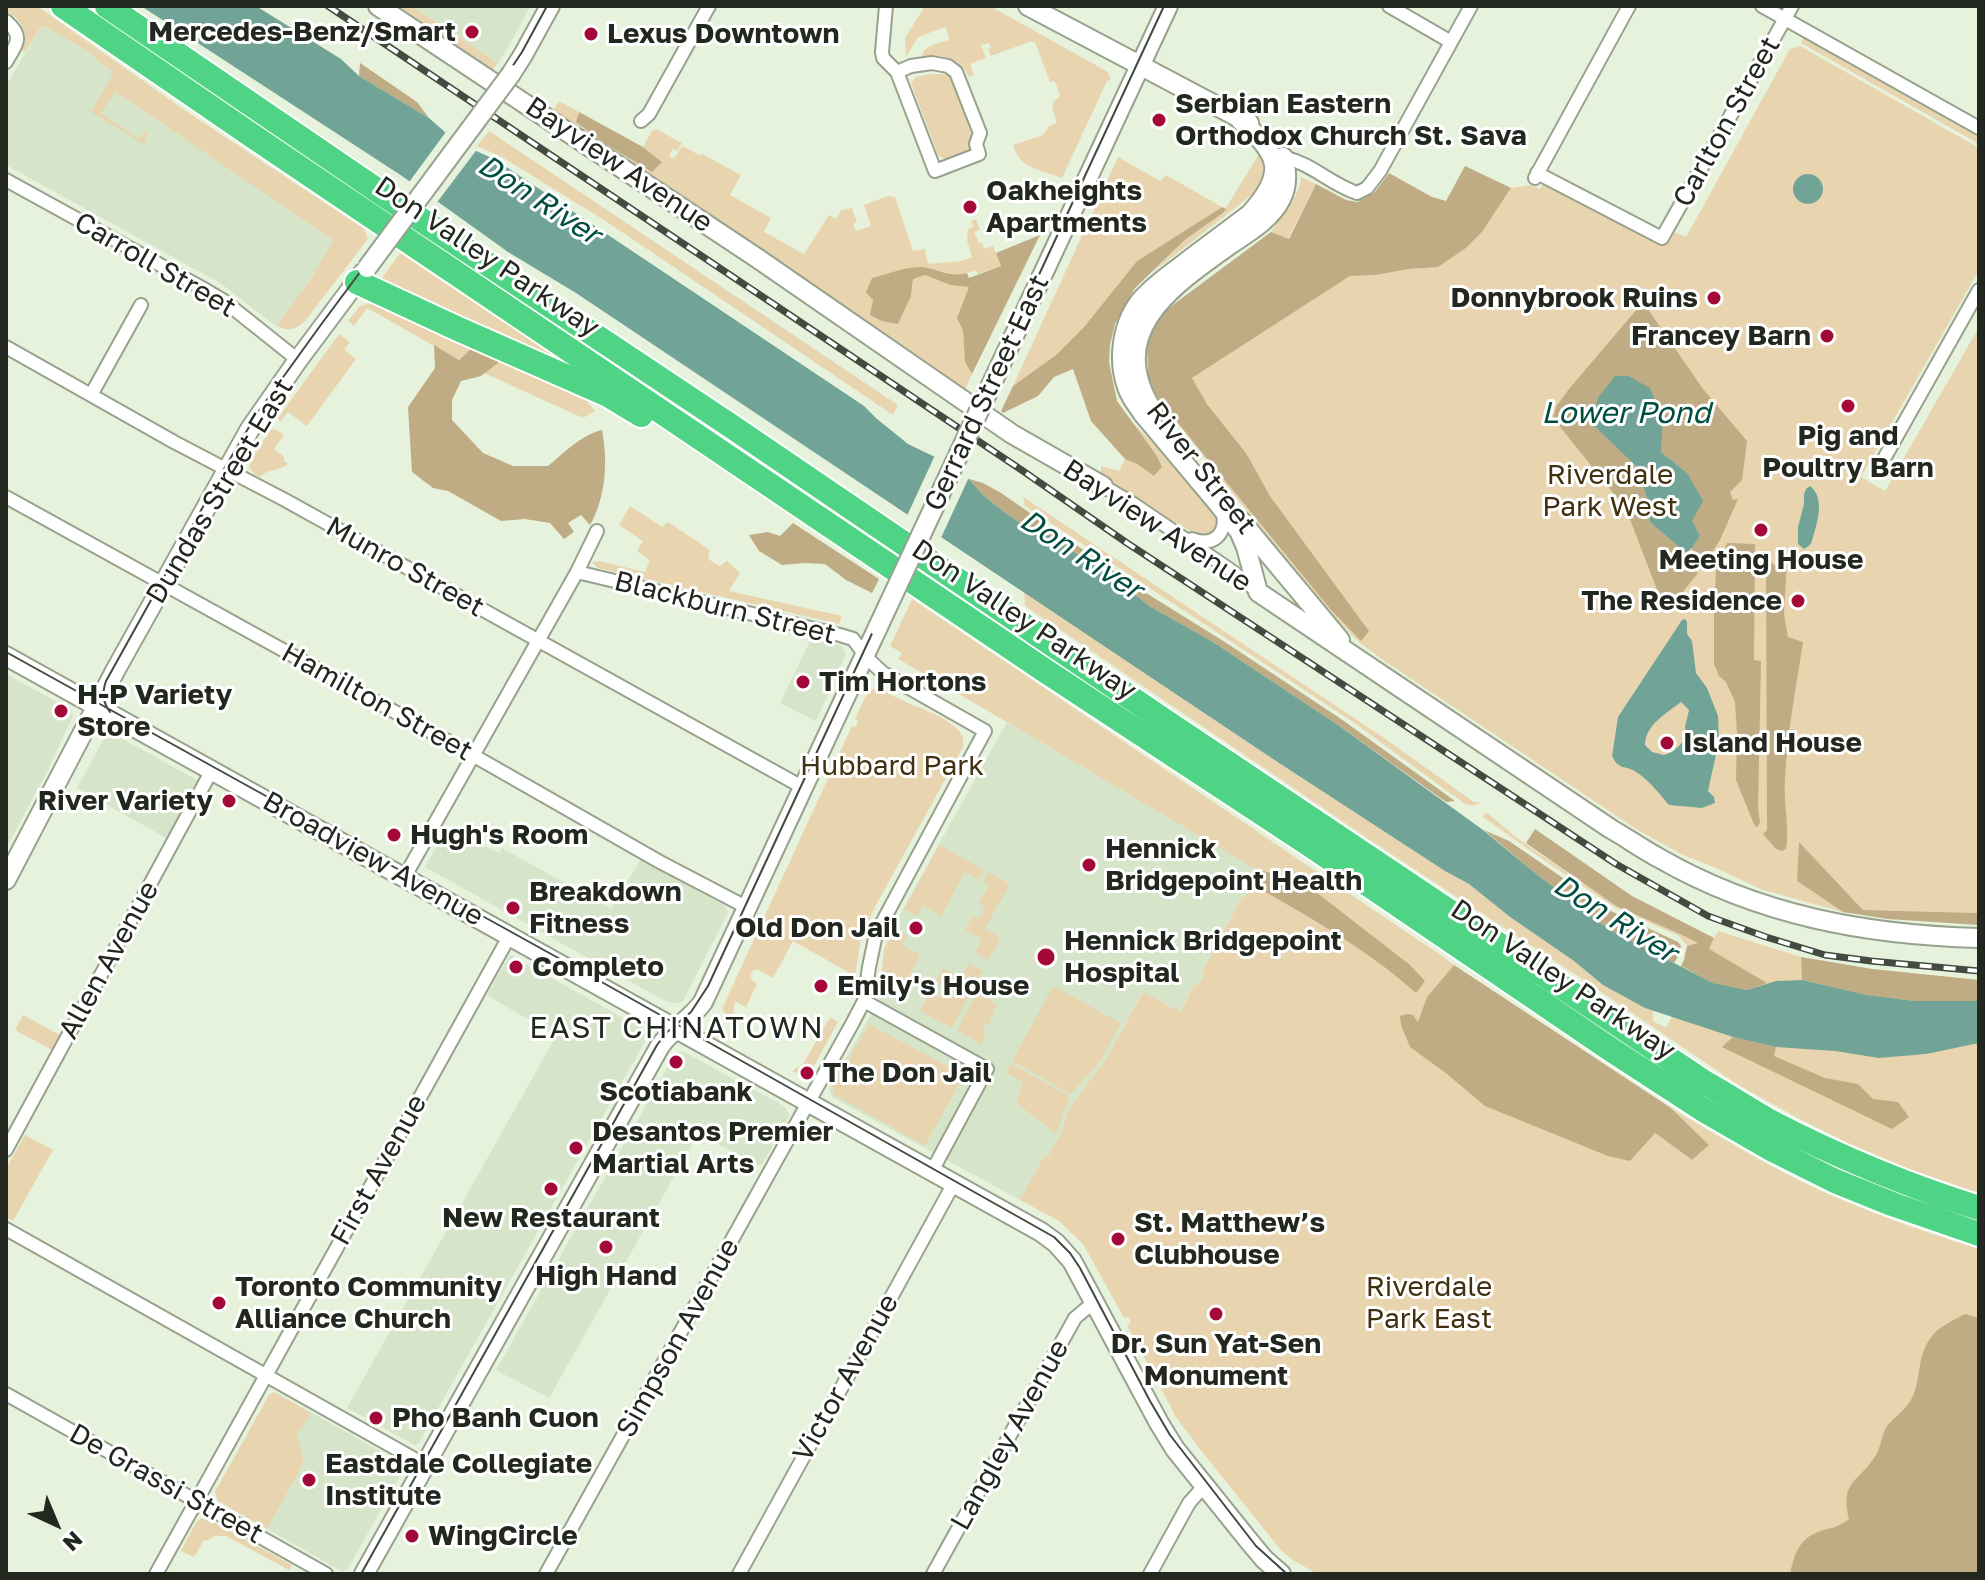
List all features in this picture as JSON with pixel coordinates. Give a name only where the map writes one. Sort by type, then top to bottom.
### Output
[{"type":"highway","name":"Don Valley Parkway","points":[[107,6],[1704,1082],[1772,1122],[1832,1152],[1893,1178],[1979,1208]]},
{"type":"highway","points":[[119,6],[148,34]]},
{"type":"highway","name":"Don Valley Parkway","points":[[64,7],[1044,670],[1702,1109],[1835,1181],[1979,1234]]},
{"type":"highway","points":[[362,275],[443,323],[608,395],[682,438],[732,459]]},
{"type":"main road","name":"Bayview Avenue","points":[[378,6],[757,258],[1012,434],[1103,486]]},
{"type":"main road","name":"Dundas Street East","points":[[6,880],[115,671],[255,422],[511,74],[550,6]]},
{"type":"main road","name":"River Street","points":[[1028,6],[1240,120],[1259,127],[1275,143],[1283,157],[1286,185],[1277,206],[1253,229],[1197,268],[1166,296],[1144,322],[1135,351],[1137,377],[1145,398],[1195,466],[1331,630],[1362,662]]},
{"type":"main road","name":"Gerrard Street East","points":[[364,1574],[653,1058],[664,1040],[703,1002],[1168,6]]},
{"type":"main road","name":"River Street","points":[[1240,120],[1258,134],[1271,152],[1274,175],[1268,192],[1250,214],[1156,284],[1140,301],[1131,316],[1123,342],[1123,370],[1132,398],[1143,414],[1239,531],[1258,592]]},
{"type":"main road","name":"Bayview Avenue","points":[[1258,592],[1611,829],[1696,877],[1741,896],[1828,923],[1879,932],[1979,938]]},
{"type":"main road","name":"Broadview Avenue","points":[[6,656],[1041,1232],[1072,1261],[1175,1449],[1258,1553],[1281,1574]]},
{"type":"street","points":[[641,121],[649,114],[709,6]]},
{"type":"street","points":[[886,6],[882,52],[897,72],[935,171],[979,154],[976,144],[980,133],[956,72],[948,66],[932,63],[897,72]]},
{"type":"street","points":[[1389,6],[1451,42],[1471,6]]},
{"type":"street","name":"Carlton Street","points":[[1629,6],[1536,175],[1662,238],[1792,6]]},
{"type":"street","points":[[1762,6],[1979,128]]},
{"type":"street","points":[[6,62],[18,36],[11,25]]},
{"type":"street","name":"River Street","points":[[1283,157],[1315,169],[1347,190],[1357,193],[1367,188],[1380,171],[1451,42]]},
{"type":"street","name":"Carroll Street","points":[[6,180],[224,301],[298,360]]},
{"type":"street","points":[[1881,464],[1979,290]]},
{"type":"street","points":[[91,395],[141,305]]},
{"type":"street","name":"Munro Street","points":[[6,347],[804,788]]},
{"type":"street","name":"Bayview Avenue","points":[[1103,486],[1229,569],[1258,592]]},
{"type":"street","name":"Hamilton Street","points":[[6,497],[660,862],[748,908]]},
{"type":"street","name":"River Street","points":[[1177,534],[1198,542],[1210,541],[1223,528],[1220,506]]},
{"type":"street","points":[[405,876],[577,572],[597,531]]},
{"type":"street","name":"Blackburn Street","points":[[577,572],[853,639],[883,673],[985,731],[876,934],[864,1001]]},
{"type":"street","name":"Allen Avenue","points":[[6,1150],[212,770]]},
{"type":"street","name":"First Avenue","points":[[156,1574],[510,935]]},
{"type":"street","points":[[864,1001],[987,1069],[932,1171]]},
{"type":"street","name":"Simpson Avenue","points":[[546,1574],[864,1001]]},
{"type":"street","name":"Victor Avenue","points":[[739,1574],[954,1183]]},
{"type":"street","points":[[6,1229],[425,1465]]},
{"type":"street","name":"Langley Avenue","points":[[933,1574],[1075,1318],[1094,1302]]},
{"type":"street","name":"De Grassi Street","points":[[6,1394],[326,1574]]},
{"type":"street","points":[[1150,1574],[1189,1503],[1205,1485]]},
{"type":"shaded area","name":"Mercedes-Benz/Smart","points":[[412,6],[530,6],[498,63]]},
{"type":"shaded area","points":[[42,25],[89,52],[115,72],[107,85],[336,236],[312,277],[276,326],[220,283],[6,165],[6,86]]},
{"type":"shaded area","points":[[360,63],[417,102],[429,118],[359,76]]},
{"type":"shaded area","points":[[579,112],[643,147],[662,162],[652,172],[576,122]]},
{"type":"shaded area","points":[[1465,166],[1511,188],[1482,232],[1466,248],[1438,267],[1350,276],[1192,378],[1207,404],[1246,453],[1270,496],[1369,631],[1361,641],[1331,610],[1159,400],[1148,378],[1147,341],[1162,313],[1271,232],[1289,239],[1316,184],[1346,200],[1358,202],[1375,192],[1389,173],[1432,197],[1446,201]]},
{"type":"shaded area","points":[[1222,207],[1226,209],[1223,213],[1186,239],[1135,288],[1115,324],[1109,362],[1117,401],[1157,456],[1162,467],[1154,476],[1125,459],[1091,421],[1073,369],[1054,377],[1038,396],[1003,413],[1001,411],[1013,386],[1056,355],[1084,327],[1137,261]]},
{"type":"shaded area","points":[[1040,235],[972,374],[965,362],[963,331],[957,318],[969,287],[950,285],[925,275],[913,279],[911,296],[898,324],[870,315],[873,300],[866,292],[872,278],[923,267],[950,274],[967,273],[969,278],[1001,266],[996,253]]},
{"type":"shaded area","points":[[1643,302],[1703,389],[1747,441],[1742,480],[1730,492],[1733,500],[1738,499],[1720,540],[1702,568],[1692,548],[1700,536],[1692,522],[1687,473],[1661,452],[1663,419],[1591,423],[1638,468],[1650,508],[1650,522],[1686,553],[1690,565],[1698,573],[1666,613],[1626,509],[1553,418],[1556,407],[1569,389]]},
{"type":"shaded area","points":[[434,345],[459,360],[474,346],[503,359],[481,376],[461,381],[452,400],[452,420],[483,453],[513,466],[548,466],[580,440],[602,430],[604,479],[590,525],[581,515],[568,523],[574,532],[564,539],[550,523],[525,519],[501,521],[448,491],[433,488],[412,472],[408,407],[435,368]]},
{"type":"shaded area","points":[[969,479],[1001,493],[1146,593],[1344,721],[1455,801],[1446,802],[1213,642],[1151,607],[1108,574],[1049,536],[1026,527],[982,494]]},
{"type":"shaded area","points":[[793,523],[879,579],[872,593],[846,580],[825,564],[782,565],[759,551],[749,535],[768,532],[780,536]]},
{"type":"shaded area","points":[[1727,543],[1755,544],[1754,660],[1761,661],[1760,822],[1757,828],[1736,780],[1735,702],[1714,664],[1716,570]]},
{"type":"shaded area","points":[[1766,558],[1778,568],[1787,559],[1784,614],[1788,637],[1803,642],[1786,763],[1787,841],[1786,849],[1781,851],[1763,834],[1767,830]]},
{"type":"shaded area","points":[[811,639],[842,646],[846,654],[816,721],[780,703]]},
{"type":"shaded area","points":[[6,674],[66,707],[73,716],[6,848]]},
{"type":"shaded area","name":"Hennick Bridgepoint Hospital","points":[[1007,722],[1256,869],[1246,898],[1243,897],[1201,972],[1204,974],[1198,985],[1195,984],[1179,1012],[1142,993],[1105,1061],[1069,1108],[1060,1135],[1047,1159],[1043,1157],[1020,1200],[832,1097],[829,1088],[879,1000],[884,950],[893,927]]},
{"type":"shaded area","points":[[108,731],[197,780],[168,839],[77,788]]},
{"type":"shaded area","points":[[447,828],[499,853],[502,848],[611,909],[641,859],[725,906],[728,913],[683,1001],[673,1003],[663,1000],[425,867]]},
{"type":"shaded area","points":[[1535,829],[1632,896],[1714,938],[1709,949],[1767,983],[1747,990],[1713,983],[1681,966],[1687,946],[1698,943],[1616,906],[1526,843]]},
{"type":"shaded area","points":[[1484,830],[1509,841],[1611,911],[1678,942],[1681,946],[1674,963],[1610,930]]},
{"type":"shaded area","points":[[1799,842],[1863,910],[1979,913],[1979,925],[1888,919],[1843,912],[1797,881]]},
{"type":"shaded area","points":[[1256,869],[1303,882],[1410,965],[1425,981],[1416,993],[1357,948],[1251,884]]},
{"type":"shaded area","points":[[510,955],[645,1030],[648,1036],[415,1445],[347,1408],[556,1036],[487,995]]},
{"type":"shaded area","points":[[1801,957],[1872,969],[1979,980],[1979,1001],[1915,1001],[1867,995],[1802,980]]},
{"type":"shaded area","points":[[1454,965],[1671,1108],[1709,1145],[1692,1160],[1655,1133],[1630,1161],[1608,1156],[1485,1106],[1410,1047],[1401,1025],[1400,1016],[1408,1014],[1418,1022],[1427,997]]},
{"type":"shaded area","points":[[1733,1037],[1776,1047],[1774,1056],[1825,1078],[1858,1084],[1873,1099],[1898,1102],[1909,1117],[1892,1129],[1722,1047]]},
{"type":"shaded area","points":[[680,1051],[784,1106],[790,1115],[761,1166],[698,1134],[549,1398],[496,1370],[675,1054]]},
{"type":"shaded area","points":[[1965,1314],[1979,1318],[1979,1570],[1974,1574],[1790,1574],[1796,1554],[1806,1539],[1849,1519],[1849,1489],[1876,1455],[1887,1426],[1912,1398],[1926,1346],[1933,1334]]},
{"type":"shaded area","name":"Eastdale Collegiate Institute","points":[[274,1392],[404,1466],[347,1570],[343,1572],[218,1501],[215,1492],[269,1395]]},
{"type":"green space","points":[[6,6],[37,6],[186,111],[364,229],[368,239],[305,321],[291,329],[276,326],[312,277],[333,240],[116,92],[101,113],[139,139],[147,131],[145,145],[91,112],[114,72],[89,52],[42,25],[25,52],[22,51],[25,38],[23,28],[6,11]]},
{"type":"green space","points":[[394,6],[412,6],[498,63],[489,74]]},
{"type":"green space","points":[[925,6],[990,6],[1108,72],[1111,80],[1107,81],[1062,178],[1026,164],[1013,145],[1043,135],[1049,126],[1057,122],[1053,105],[1060,96],[1055,81],[1050,82],[1035,42],[991,56],[989,43],[981,45],[986,58],[970,64],[974,75],[969,77],[961,65],[950,58],[922,57],[929,47],[950,40],[945,27],[918,37],[906,57],[905,38]]},
{"type":"green space","points":[[1804,37],[1979,137],[1979,144],[1801,43]]},
{"type":"green space","name":"Riverdale Park West","points":[[1800,46],[1979,148],[1979,270],[1861,477],[1885,491],[1979,327],[1979,913],[1863,910],[1799,842],[1797,881],[1843,912],[1763,890],[1683,855],[1636,829],[1360,643],[1337,620],[1159,400],[1331,610],[1347,627],[1369,631],[1270,496],[1246,453],[1207,404],[1192,378],[1350,276],[1438,267],[1466,248],[1482,232],[1511,188],[1530,185],[1540,189],[1544,184],[1549,184],[1660,245],[1670,241],[1675,232],[1686,237],[1790,49]]},
{"type":"green space","points":[[930,74],[950,76],[970,129],[971,150],[944,159],[938,155],[911,83],[916,77]]},
{"type":"green space","points":[[531,96],[554,109],[559,101],[579,112],[577,123],[601,141],[662,162],[643,147],[656,129],[682,143],[669,156],[674,159],[682,146],[741,175],[730,195],[771,218],[764,232],[804,254],[829,215],[836,219],[841,210],[852,208],[857,222],[853,224],[856,231],[871,226],[864,205],[888,196],[895,197],[913,251],[925,249],[928,264],[972,257],[967,240],[968,229],[973,227],[971,221],[976,219],[980,230],[974,232],[979,243],[984,249],[993,246],[1001,266],[978,274],[976,270],[959,276],[917,267],[872,278],[898,324],[911,296],[913,279],[925,275],[950,285],[970,287],[957,318],[963,331],[965,362],[972,374],[963,395],[529,102]]},
{"type":"green space","points":[[489,131],[898,405],[893,415],[607,222],[502,157],[477,146]]},
{"type":"green space","points":[[1260,152],[1263,174],[1254,193],[1152,273],[1186,239],[1223,213]]},
{"type":"green space","points":[[1118,157],[1160,181],[1166,175],[1222,207],[1137,261],[1084,327],[1056,355],[1013,386]]},
{"type":"green space","points":[[1301,177],[1316,184],[1288,239],[1271,232],[1294,199]]},
{"type":"green space","points":[[400,253],[500,320],[615,393],[380,281]]},
{"type":"green space","points":[[373,302],[474,346],[459,360],[367,308],[354,326],[348,321],[360,306]]},
{"type":"green space","points":[[339,334],[350,342],[344,350],[356,359],[307,426],[288,412],[280,422],[278,418]]},
{"type":"green space","points":[[503,359],[587,401],[595,411],[583,418],[484,373]]},
{"type":"green space","points":[[1131,421],[1168,458],[1217,517],[1214,531],[1206,537],[1101,481],[1101,466],[1119,471],[1125,459],[1154,476],[1162,467]]},
{"type":"green space","points":[[275,429],[284,435],[274,449],[288,464],[261,477],[249,467],[270,430]]},
{"type":"green space","points":[[1023,497],[1387,740],[1474,802],[1481,802],[1473,806],[1465,804],[1353,722],[1025,506]]},
{"type":"green space","points":[[630,506],[662,527],[668,522],[710,550],[708,559],[720,566],[727,561],[740,573],[729,591],[842,616],[839,624],[598,568],[592,562],[645,572],[650,560],[637,551],[643,541],[619,525]]},
{"type":"green space","points":[[1024,591],[1279,763],[1469,884],[1603,985],[1653,1011],[1653,1021],[1666,1028],[1718,931],[1801,957],[1872,969],[1979,980],[1979,1193],[1850,1144],[1737,1084],[1025,606]]},
{"type":"green space","name":"Riverdale Park East","points":[[912,599],[1442,956],[1454,965],[1436,987],[1510,1028],[1692,1160],[1709,1145],[1671,1108],[1800,1181],[1888,1218],[1979,1249],[1979,1574],[1318,1574],[1280,1549],[1176,1417],[1127,1325],[1131,1322],[1128,1317],[1124,1318],[1083,1244],[1059,1221],[1020,1200],[1043,1157],[1047,1158],[1060,1135],[1069,1108],[1105,1061],[1143,992],[1180,1012],[1195,984],[1198,985],[1204,975],[1201,973],[1243,896],[1246,897],[1255,869],[898,659],[902,653],[890,646]]},
{"type":"green space","name":"Hubbard Park","points":[[876,688],[952,724],[961,733],[963,747],[875,907],[861,938],[855,976],[793,941],[773,978],[759,970],[752,972],[751,978],[757,984],[746,1007],[735,1001],[733,1017],[729,1018],[722,1009],[852,726],[856,727],[858,721],[855,719],[861,706],[868,693]]},
{"type":"green space","points":[[1486,812],[1517,838],[1616,906],[1700,944],[1687,946],[1679,936],[1616,908],[1483,817]]},
{"type":"green space","points":[[939,845],[984,870],[978,879],[965,872],[941,916],[923,906],[917,916],[904,909]]},
{"type":"green space","points":[[988,872],[1010,884],[985,929],[1001,938],[988,960],[975,952],[982,939],[965,930],[973,916],[979,918],[985,907],[979,903],[989,885],[983,881]]},
{"type":"green space","points":[[893,927],[907,935],[902,945],[920,955],[897,998],[892,995],[891,981],[881,978],[884,950]]},
{"type":"green space","points":[[969,964],[983,971],[952,1028],[920,1011],[930,993],[938,998],[945,987],[936,981],[943,968],[961,978]]},
{"type":"green space","points":[[1053,986],[1121,1023],[1101,1060],[1071,1094],[1012,1061]]},
{"type":"green space","points":[[982,994],[998,1007],[994,1009],[989,1024],[984,1026],[983,1033],[986,1034],[981,1044],[957,1030],[976,995]]},
{"type":"green space","points":[[23,1015],[60,1035],[52,1050],[15,1030]]},
{"type":"green space","points":[[830,1017],[838,1022],[810,1073],[803,1076],[792,1071],[803,1064]]},
{"type":"green space","points":[[869,1024],[964,1075],[925,1146],[834,1094],[833,1086]]},
{"type":"green space","points":[[1011,1064],[1070,1096],[1056,1134],[1019,1105],[1017,1100],[1023,1084],[1006,1073]]},
{"type":"green space","points":[[25,1135],[53,1150],[13,1221],[6,1217],[6,1169]]},
{"type":"green space","points":[[274,1392],[311,1413],[297,1435],[304,1462],[267,1529],[218,1501],[215,1492],[269,1395]]},
{"type":"green space","points":[[201,1518],[292,1565],[289,1570],[226,1536],[204,1540],[194,1557],[181,1551]]},
{"type":"water","name":"Don River","points":[[141,6],[256,6],[341,59],[359,76],[429,118],[446,133],[496,160],[864,406],[908,444],[969,479],[982,494],[1026,527],[1049,536],[1108,574],[1151,607],[1213,642],[1338,725],[1483,830],[1610,930],[1713,983],[1747,990],[1776,981],[1802,980],[1867,995],[1915,1001],[1979,1001],[1979,1043],[1926,1054],[1879,1058],[1776,1047],[1733,1037],[1645,1008],[1603,985],[1469,884],[1279,763],[576,293],[508,252],[402,176]]},
{"type":"water","points":[[1808,174],[1819,178],[1823,189],[1819,200],[1808,204],[1797,200],[1793,189],[1797,178]]},
{"type":"water","name":"Lower Pond","points":[[1615,376],[1628,376],[1650,388],[1663,419],[1661,452],[1687,473],[1703,501],[1692,521],[1700,536],[1686,553],[1650,522],[1650,508],[1638,468],[1591,423],[1598,398]]},
{"type":"water","points":[[1810,486],[1818,498],[1819,512],[1812,541],[1804,549],[1798,544],[1798,527],[1804,494]]},
{"type":"water","points":[[1682,620],[1687,622],[1696,673],[1707,688],[1718,716],[1719,741],[1708,791],[1715,803],[1702,808],[1669,805],[1642,776],[1616,763],[1612,756],[1618,717]],"holes":[[[1681,702],[1689,710],[1686,736],[1672,752],[1664,755],[1652,752],[1645,745],[1649,731],[1663,715]]]},
{"type":"pier","points":[[448,129],[478,148],[435,205],[407,185]]},
{"type":"pier","points":[[936,453],[970,475],[940,540],[906,518]]},
{"type":"tram line","points":[[110,712],[104,697],[106,681],[258,412],[508,73],[547,6]]},
{"type":"tram line","points":[[361,1574],[657,1045],[691,1012],[708,986],[1164,6]]},
{"type":"tram line","points":[[6,652],[1054,1237],[1080,1268],[1170,1435],[1256,1546],[1287,1574]]},
{"type":"railway","points":[[328,6],[1127,543],[1616,864],[1708,916],[1825,955],[1979,971]]},
{"type":"place","name":"Mercedes-Benz/Smart","points":[[472,32]]},
{"type":"place","name":"Lexus Downtown","points":[[591,34]]},
{"type":"place","name":"Serbian Eastern Orthodox Church St. Sava","points":[[1159,120]]},
{"type":"place","name":"Oakheights Apartments","points":[[970,207]]},
{"type":"place","name":"Donnybrook Ruins","points":[[1714,298]]},
{"type":"place","name":"Francey Barn","points":[[1827,336]]},
{"type":"place","name":"Pig and Poultry Barn","points":[[1848,406]]},
{"type":"place","name":"Meeting House","points":[[1761,530]]},
{"type":"place","name":"The Residence","points":[[1798,601]]},
{"type":"place","name":"Tim Hortons","points":[[803,682]]},
{"type":"place","name":"H-P Variety Store","points":[[61,711]]},
{"type":"place","name":"Island House","points":[[1667,743]]},
{"type":"place","name":"River Variety","points":[[229,801]]},
{"type":"place","name":"Hugh's Room","points":[[394,835]]},
{"type":"place","name":"Hennick Bridgepoint Health","points":[[1089,865]]},
{"type":"place","name":"Breakdown Fitness","points":[[513,908]]},
{"type":"place","name":"Old Don Jail","points":[[916,928]]},
{"type":"place","name":"Hennick Bridgepoint Hospital","points":[[1046,957]]},
{"type":"place","name":"Completo","points":[[516,967]]},
{"type":"place","name":"Emily's House","points":[[821,986]]},
{"type":"place","name":"Scotiabank","points":[[676,1062]]},
{"type":"place","name":"The Don Jail","points":[[807,1073]]},
{"type":"place","name":"Desantos Premier Martial Arts","points":[[576,1148]]},
{"type":"place","name":"New Restaurant","points":[[551,1189]]},
{"type":"place","name":"St. Matthew’s Clubhouse","points":[[1118,1239]]},
{"type":"place","name":"High Hand","points":[[606,1247]]},
{"type":"place","name":"Toronto Community Alliance Church","points":[[219,1303]]},
{"type":"place","name":"Dr. Sun Yat-Sen Monument","points":[[1216,1314]]},
{"type":"place","name":"Pho Banh Cuon","points":[[376,1418]]},
{"type":"place","name":"Eastdale Collegiate Institute","points":[[309,1480]]},
{"type":"place","name":"WingCircle","points":[[412,1536]]},
{"type":"district","name":"EAST CHINATOWN","points":[[677,1028]]}]
